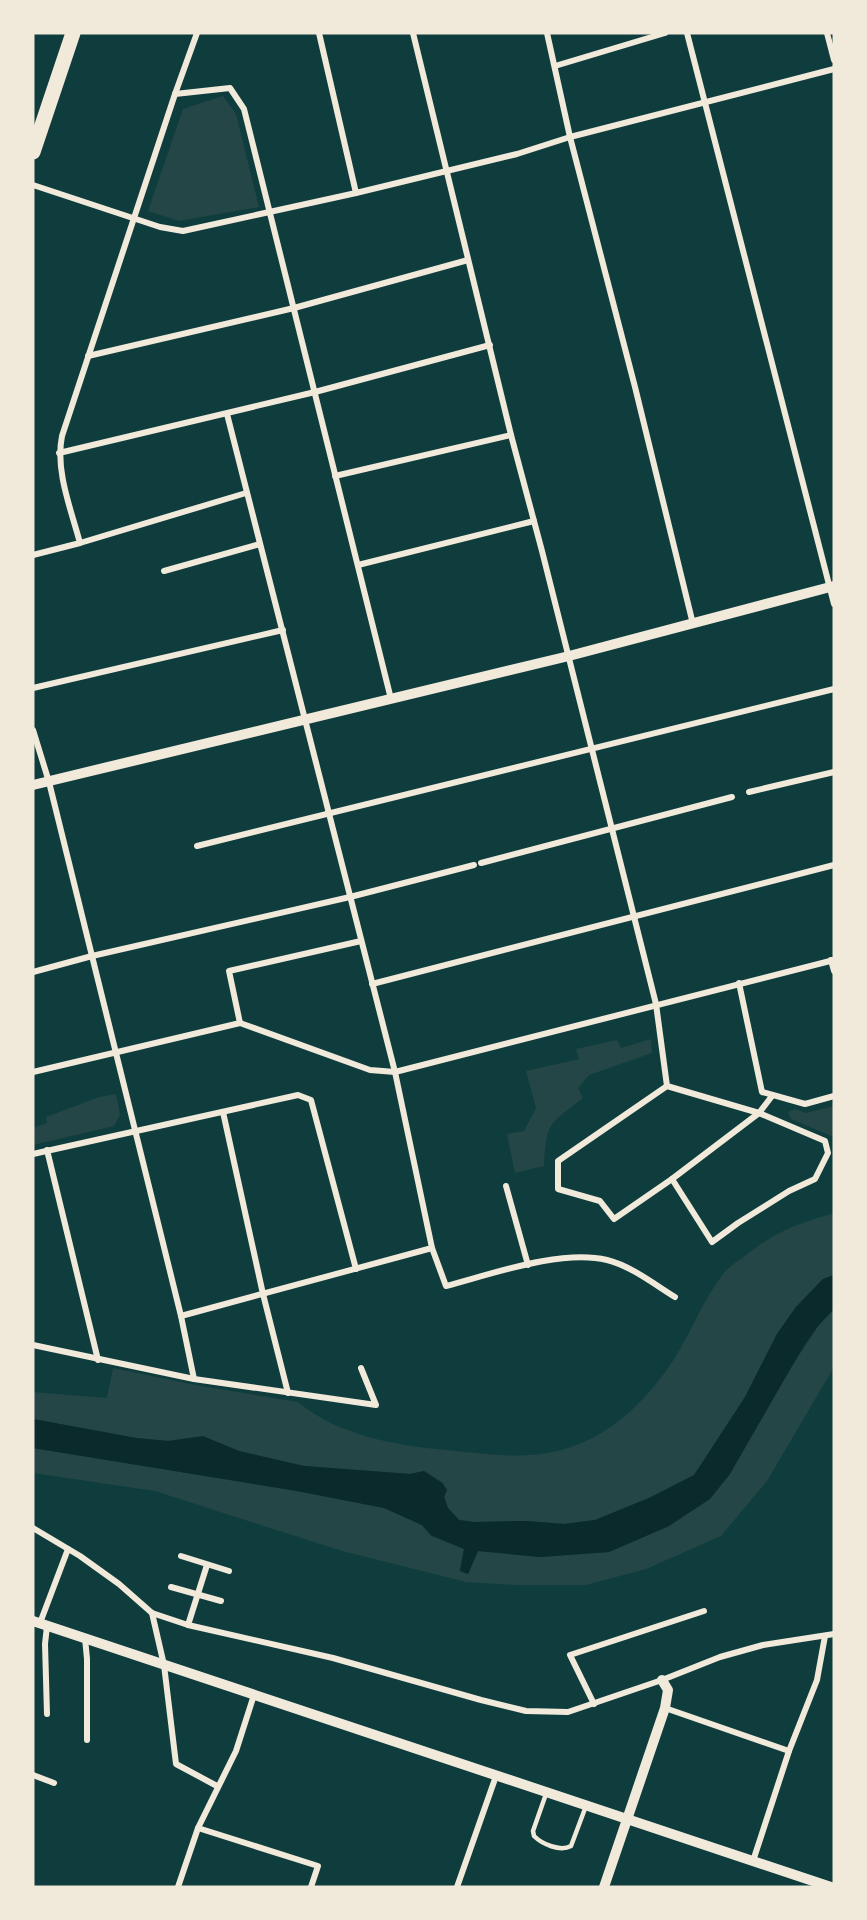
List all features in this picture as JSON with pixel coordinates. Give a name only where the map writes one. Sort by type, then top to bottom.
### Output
[{"type":"main road","points":[[33,152],[73,33]]},
{"type":"street","points":[[80,543],[60,467],[59,453],[62,436],[197,33]]},
{"type":"street","points":[[319,33],[356,193]]},
{"type":"street","points":[[413,33],[511,435],[656,1004],[667,1086]]},
{"type":"street","points":[[547,33],[570,137],[635,387],[693,624]]},
{"type":"street","points":[[555,66],[665,33]]},
{"type":"street","points":[[687,33],[832,587],[834,604]]},
{"type":"street","points":[[827,33],[834,60]]},
{"type":"street","points":[[33,184],[134,219],[183,231],[518,154],[570,137],[834,69]]},
{"type":"street","points":[[175,94],[230,88],[244,108],[391,700]]},
{"type":"street","points":[[88,356],[294,308],[468,260]]},
{"type":"street","points":[[59,453],[315,392],[490,345]]},
{"type":"street","points":[[227,414],[395,1072],[432,1248],[446,1286],[558,1258],[581,1256],[608,1260],[626,1267],[675,1297]]},
{"type":"street","points":[[335,476],[511,435]]},
{"type":"street","points":[[33,555],[246,493]]},
{"type":"street","points":[[358,565],[534,521]]},
{"type":"street","points":[[164,571],[260,544]]},
{"type":"street","points":[[33,785],[569,656],[832,587]]},
{"type":"street","points":[[33,688],[283,630]]},
{"type":"street","points":[[197,846],[834,689]]},
{"type":"street","points":[[33,730],[49,782],[182,1316],[194,1378]]},
{"type":"street","points":[[749,792],[834,772]]},
{"type":"street","points":[[481,863],[732,797]]},
{"type":"street","points":[[33,972],[92,956],[350,897],[474,865]]},
{"type":"street","points":[[372,984],[834,865]]},
{"type":"street","points":[[240,1023],[229,971],[361,941]]},
{"type":"street","points":[[33,1072],[240,1023],[370,1070],[395,1072],[833,960],[834,971]]},
{"type":"street","points":[[739,983],[762,1092],[805,1104],[834,1096]]},
{"type":"street","points":[[667,1086],[759,1113],[825,1141],[828,1154],[815,1179],[789,1191],[712,1242],[672,1179]]},
{"type":"street","points":[[667,1086],[558,1161],[558,1189],[600,1201],[614,1219],[672,1179],[759,1113],[772,1096]]},
{"type":"street","points":[[33,1154],[298,1095],[311,1100],[356,1269]]},
{"type":"street","points":[[223,1112],[263,1294],[288,1393]]},
{"type":"street","points":[[47,1150],[98,1360]]},
{"type":"street","points":[[507,1185],[528,1265]]},
{"type":"street","points":[[182,1316],[432,1248]]},
{"type":"street","points":[[33,1345],[194,1378],[376,1405],[361,1368]]},
{"type":"street","points":[[33,1528],[119,1584],[152,1613],[188,1625],[333,1658],[526,1711],[568,1712],[662,1680],[720,1657],[763,1645],[834,1634]]},
{"type":"street","points":[[47,1714],[45,1644],[40,1623],[68,1549]]},
{"type":"street","points":[[181,1556],[229,1571]]},
{"type":"street","points":[[188,1625],[207,1565]]},
{"type":"street","points":[[171,1587],[221,1601]]},
{"type":"street","points":[[594,1704],[570,1655],[704,1611]]},
{"type":"street","points":[[152,1613],[164,1665],[176,1764],[218,1786]]},
{"type":"street","points":[[40,1623],[831,1887]]},
{"type":"street","points":[[753,1861],[789,1751],[817,1680],[825,1636]]},
{"type":"street","points":[[85,1638],[87,1740]]},
{"type":"street","points":[[604,1887],[665,1708],[668,1690],[662,1680]]},
{"type":"street","points":[[178,1887],[198,1828],[236,1751],[254,1695]]},
{"type":"street","points":[[665,1708],[789,1751]]},
{"type":"street","points":[[33,1775],[54,1783]]},
{"type":"street","points":[[458,1887],[496,1776]]},
{"type":"street","points":[[198,1828],[318,1866],[311,1887]]},
{"type":"lane","points":[[547,1793],[533,1831],[534,1836],[538,1840],[559,1848],[566,1849],[571,1846],[586,1806]]},
{"type":"shaded area","points":[[223,96],[236,114],[259,207],[179,221],[148,211],[183,109]]},
{"type":"shaded area","points":[[651,1039],[652,1053],[589,1075],[578,1088],[583,1098],[557,1119],[549,1131],[544,1166],[515,1173],[507,1134],[524,1131],[536,1108],[526,1071],[579,1059],[576,1049],[617,1040],[621,1048]]},
{"type":"shaded area","points":[[116,1094],[120,1115],[114,1126],[33,1145],[33,1128],[47,1123],[46,1117],[99,1097]]},
{"type":"shaded area","points":[[834,1106],[834,1137],[791,1119],[788,1112],[795,1109],[806,1113]]},
{"type":"shaded area","points":[[834,1213],[834,1275],[823,1279],[796,1307],[777,1334],[745,1397],[695,1475],[649,1498],[595,1520],[564,1524],[459,1520],[448,1508],[444,1497],[447,1490],[443,1483],[424,1471],[410,1474],[304,1466],[239,1451],[203,1437],[168,1441],[136,1438],[33,1419],[33,1392],[107,1398],[113,1368],[195,1385],[298,1402],[314,1414],[349,1431],[388,1442],[492,1455],[553,1452],[600,1434],[629,1413],[641,1401],[674,1359],[710,1293],[731,1266],[777,1234]]},
{"type":"shaded area","points":[[834,1275],[834,1309],[803,1347],[730,1474],[710,1499],[669,1526],[609,1552],[540,1557],[478,1551],[468,1574],[460,1571],[464,1549],[431,1535],[422,1525],[384,1508],[297,1491],[33,1448],[33,1419],[136,1438],[168,1441],[203,1436],[239,1451],[304,1466],[410,1474],[424,1471],[442,1483],[447,1490],[444,1497],[448,1508],[459,1520],[564,1524],[595,1520],[649,1498],[694,1475],[745,1397],[777,1334],[796,1307],[823,1279]]},
{"type":"shaded area","points":[[834,1309],[834,1367],[767,1481],[721,1536],[646,1569],[586,1585],[466,1582],[342,1551],[155,1491],[33,1473],[33,1448],[297,1491],[384,1508],[422,1525],[431,1536],[464,1549],[460,1571],[468,1574],[478,1551],[540,1557],[609,1552],[669,1526],[787,1374],[818,1326]]}]
